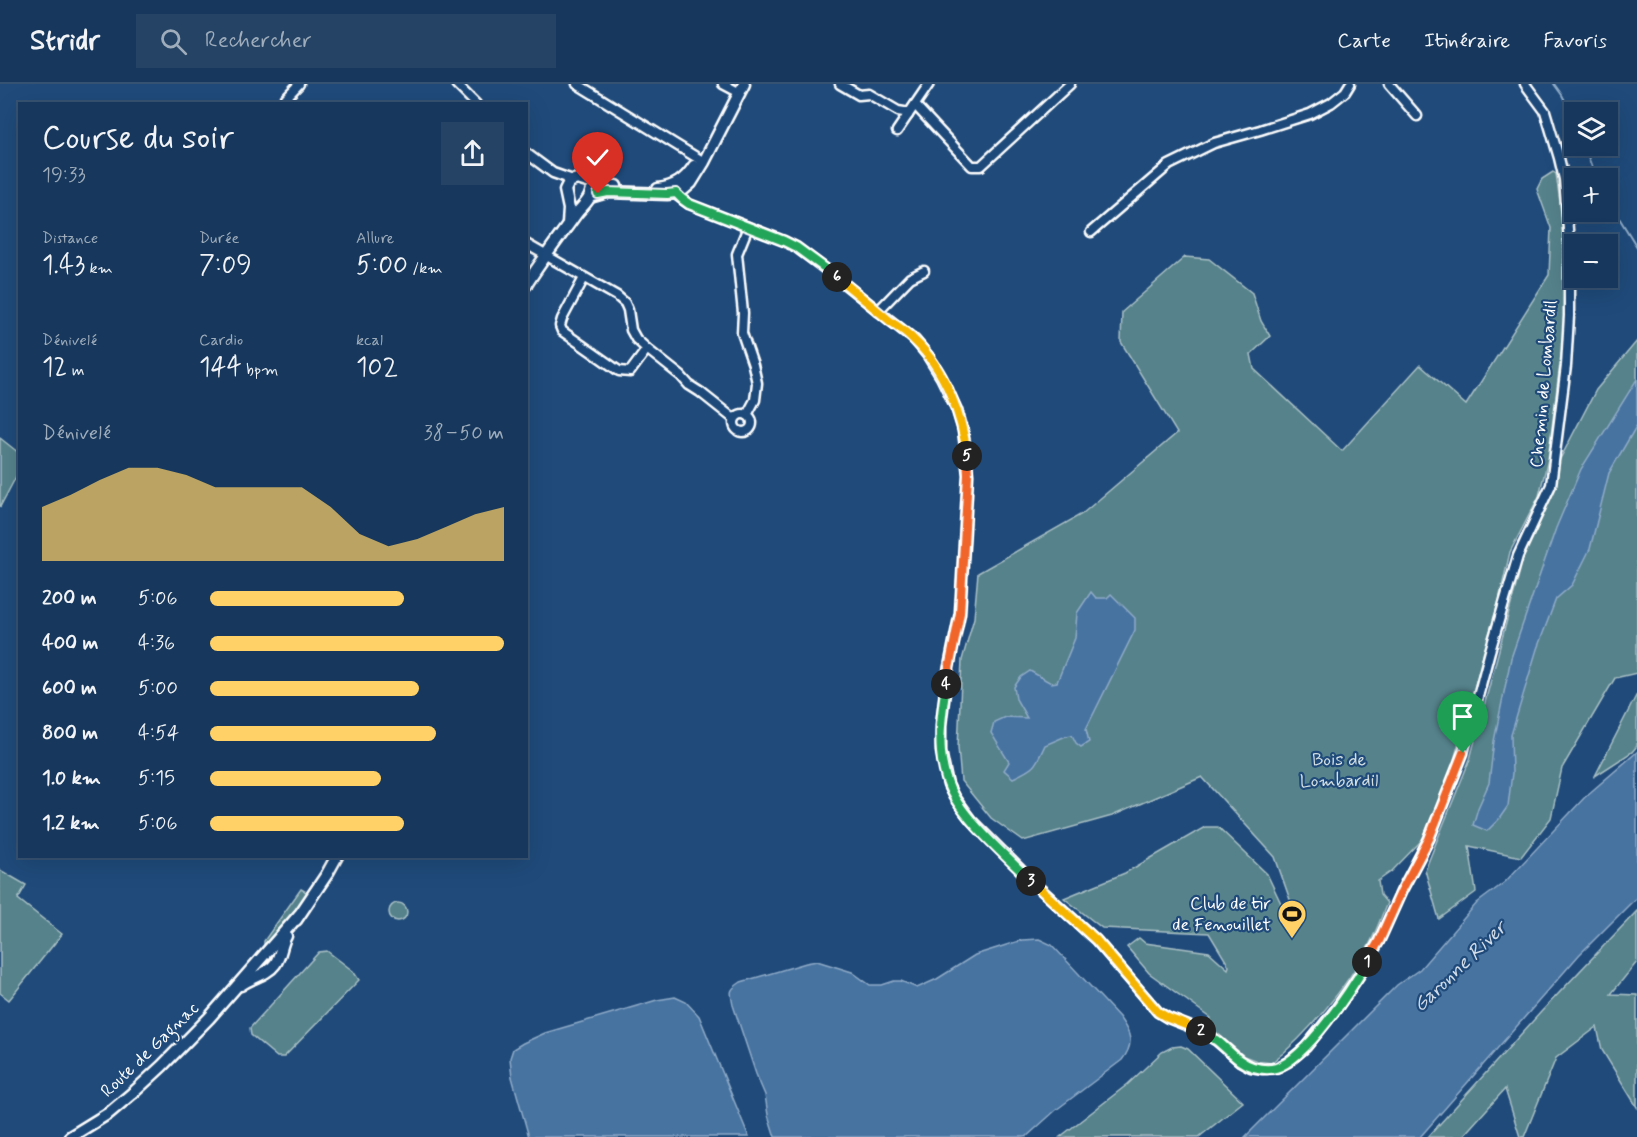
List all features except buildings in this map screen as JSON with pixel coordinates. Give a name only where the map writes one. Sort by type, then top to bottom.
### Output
[{"type":"main road","points":[[567,197],[575,205],[608,192],[661,194],[679,189],[716,137],[742,89]]},
{"type":"main road","points":[[568,224],[570,215],[567,186],[573,180],[582,179],[598,185],[679,189]]},
{"type":"main road","points":[[528,282],[568,224],[587,201],[591,189],[586,181]]},
{"type":"main road","name":"Route de Gagnac","points":[[70,1137],[109,1113],[162,1066],[244,983],[265,973],[276,964],[282,943],[336,858]]},
{"type":"street","points":[[282,102],[299,84]]},
{"type":"street","points":[[456,84],[474,102]]},
{"type":"street","points":[[577,84],[699,160]]},
{"type":"street","points":[[723,84],[742,89]]},
{"type":"street","points":[[840,84],[859,95],[869,94],[908,115]]},
{"type":"street","points":[[897,131],[929,84]]},
{"type":"street","points":[[915,105],[972,166],[981,166],[1070,84]]},
{"type":"street","points":[[1090,232],[1169,165],[1214,143],[1310,114],[1331,103],[1345,92],[1350,84]]},
{"type":"street","points":[[1389,84],[1418,116]]},
{"type":"street","name":"Chemin de Lombardil","points":[[878,311],[915,340],[928,356],[957,410],[963,430],[968,475],[960,613],[946,676],[941,725],[941,751],[948,785],[962,809],[999,850],[1096,940],[1158,1012],[1201,1031],[1251,1067],[1276,1068],[1288,1062],[1306,1047],[1361,973],[1432,833],[1463,753],[1518,556],[1551,485],[1566,366],[1569,242],[1564,179],[1559,158],[1545,111],[1525,84]]},
{"type":"street","points":[[528,154],[553,173],[573,180]]},
{"type":"street","points":[[553,173],[567,197]]},
{"type":"street","points":[[679,189],[682,199],[689,204],[796,247],[878,311],[910,278],[924,271]]},
{"type":"street","points":[[747,415],[755,400],[757,383],[742,333],[743,313],[737,254],[748,227]]},
{"type":"street","points":[[528,245],[617,296],[625,303],[631,330],[636,339],[681,376],[689,386],[734,419]]},
{"type":"street","points":[[584,278],[562,318],[560,326],[562,331],[619,371],[630,372],[647,349]]},
{"type":"street","points":[[738,415],[747,415],[752,426],[746,432],[737,430],[734,419],[738,415]]},
{"type":"green space","name":"Bois de Lombardil","points":[[1553,172],[1556,174],[1564,234],[1565,323],[1548,459],[1539,496],[1510,552],[1498,604],[1450,774],[1422,840],[1392,871],[1378,881],[1380,895],[1387,903],[1372,940],[1350,977],[1326,1009],[1285,1052],[1271,1063],[1257,1061],[1244,1056],[1209,1026],[1211,1018],[1149,973],[1127,947],[1139,938],[1145,943],[1209,952],[1228,969],[1229,966],[1209,933],[1102,928],[1064,898],[1125,873],[1205,827],[1218,827],[1267,874],[1288,918],[1295,914],[1275,857],[1202,777],[1112,816],[1023,841],[991,818],[961,781],[958,747],[962,660],[974,618],[978,573],[1082,514],[1177,433],[1121,342],[1122,312],[1185,257],[1209,259],[1252,293],[1261,321],[1270,336],[1251,354],[1254,369],[1342,451],[1420,365],[1466,405],[1549,275],[1551,228],[1537,189],[1542,179]]},
{"type":"green space","points":[[1637,341],[1637,673],[1615,678],[1562,768],[1551,818],[1521,857],[1469,846],[1476,892],[1439,919],[1425,870],[1470,759],[1526,548],[1558,463],[1596,390]]},
{"type":"green space","points":[[0,438],[18,452],[18,473],[0,507]]},
{"type":"green space","points":[[1637,694],[1637,746],[1632,752],[1595,776]]},
{"type":"green space","points":[[0,870],[26,885],[18,899],[62,934],[9,1000],[0,993]]},
{"type":"green space","points":[[301,889],[308,893],[273,940],[264,948],[264,941]]},
{"type":"green space","points":[[398,903],[404,906],[407,912],[404,918],[398,921],[392,918],[389,912],[392,906]]},
{"type":"green space","points":[[1637,911],[1637,962],[1611,994],[1637,995],[1637,1107],[1602,1050],[1597,1027],[1556,1058],[1524,1137],[1520,1137],[1505,1089],[1462,1137],[1428,1137],[1541,1012]]},
{"type":"green space","points":[[327,951],[353,971],[359,980],[284,1057],[277,1057],[251,1035],[250,1028],[319,952]]},
{"type":"green space","points":[[1181,1046],[1188,1049],[1243,1102],[1199,1137],[1060,1137],[1128,1084],[1162,1052]]},
{"type":"water","points":[[1637,379],[1637,425],[1609,473],[1590,549],[1572,585],[1556,599],[1537,649],[1511,735],[1512,773],[1508,806],[1487,831],[1473,825],[1489,783],[1494,741],[1511,658],[1556,528],[1581,469]]},
{"type":"water","points":[[1091,592],[1096,598],[1107,598],[1111,594],[1135,618],[1135,630],[1086,729],[1089,742],[1081,747],[1072,735],[1045,745],[1033,766],[1013,778],[1004,770],[1009,762],[991,733],[994,722],[1005,717],[1027,718],[1016,699],[1014,687],[1021,677],[1030,671],[1051,683],[1057,682],[1075,638],[1077,613]]},
{"type":"water","name":"Garonne River","points":[[1637,752],[1637,897],[1579,955],[1420,1137],[1245,1137],[1397,985],[1420,969],[1477,903],[1505,882],[1586,796]]},
{"type":"water","points":[[1039,939],[1052,945],[1119,1017],[1129,1034],[1130,1043],[1122,1060],[1056,1110],[1026,1137],[775,1137],[765,1095],[731,997],[732,989],[741,982],[817,961],[852,972],[870,985],[901,981],[917,988],[937,979],[975,955],[1022,940]]},
{"type":"water","points":[[675,997],[686,1002],[699,1016],[749,1137],[529,1137],[512,1077],[510,1058],[513,1049],[545,1033],[657,1000]]},
{"type":"waterway","points":[[1554,84],[1566,102]]},
{"type":"waterway","points":[[1588,156],[1592,168]]},
{"type":"waterway","points":[[1618,216],[1637,247]]},
{"type":"place","name":"Club de tir de Fenouillet","points":[[1292,940]]},
{"type":"route","points":[[598,194],[608,192],[676,193],[689,204],[784,241],[796,247],[832,274],[915,340],[928,356],[957,410],[963,430],[968,475],[960,613],[946,676],[941,725],[943,769],[948,785],[971,820],[1034,884],[1096,940],[1158,1012],[1201,1031],[1251,1067],[1276,1068],[1288,1062],[1306,1047],[1361,973],[1379,941],[1429,839],[1463,753]]}]
